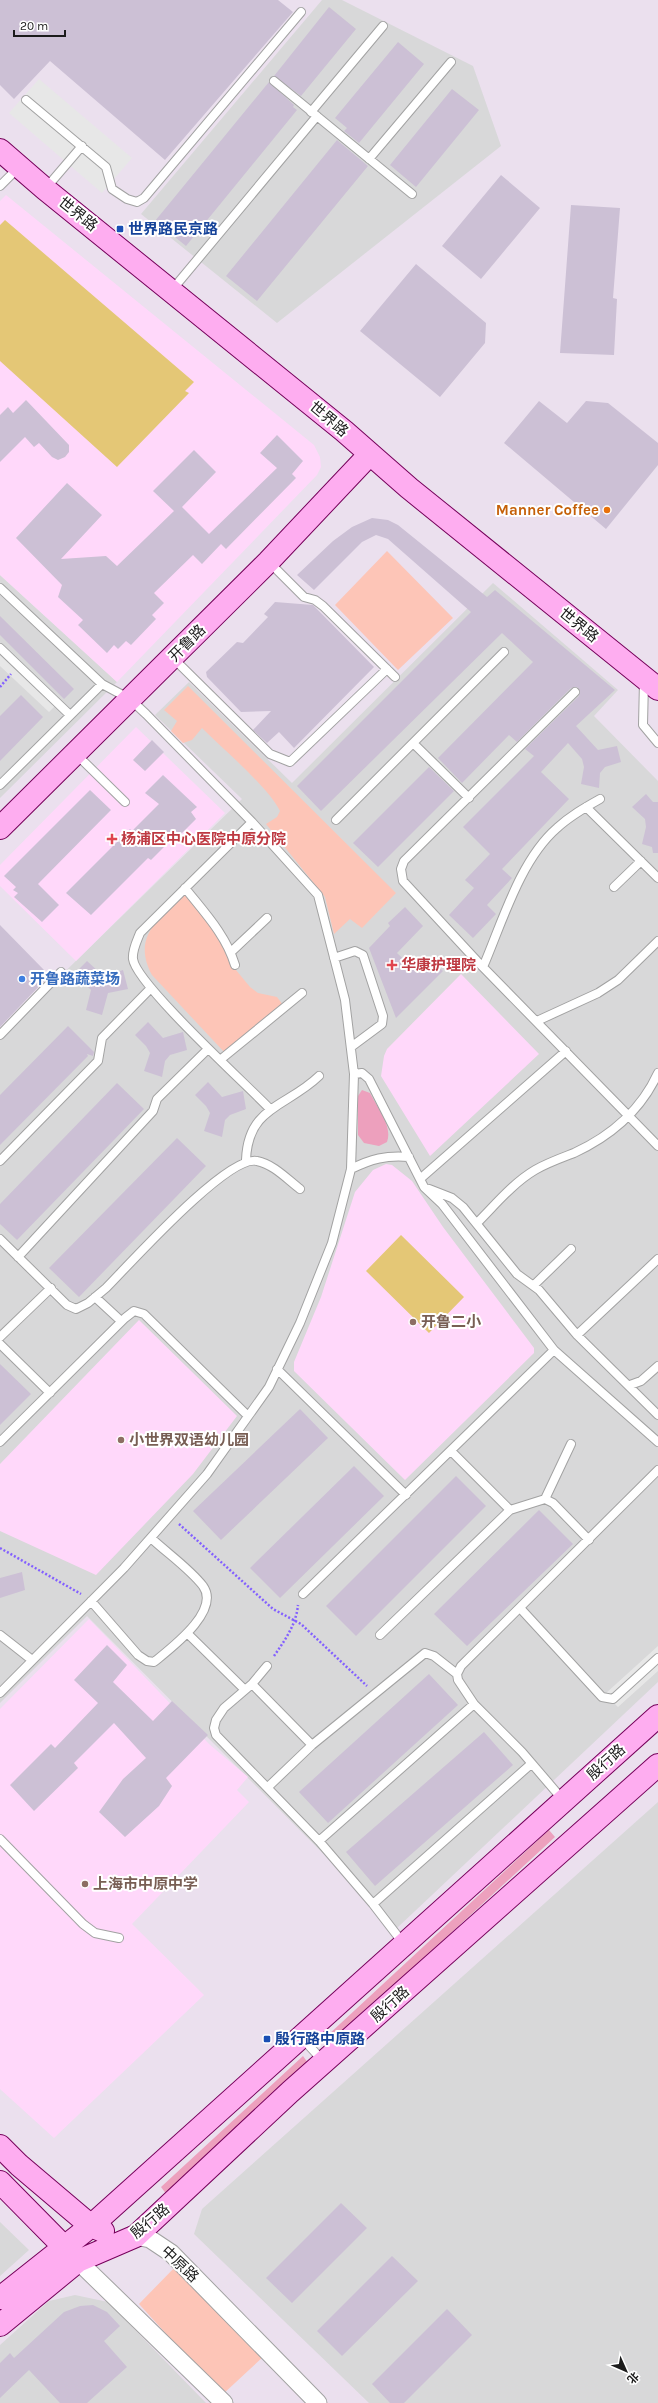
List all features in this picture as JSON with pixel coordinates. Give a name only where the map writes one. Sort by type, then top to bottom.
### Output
[{"type":"main road","name":"世界路","points":[[0,150],[45,189],[172,290],[409,488],[651,683]]},
{"type":"main road","name":"开鲁路","points":[[0,828],[268,562],[370,454]]},
{"type":"main road","name":"殷行路","points":[[0,2325],[71,2254],[90,2226],[301,2037],[403,1943],[658,1716]]},
{"type":"main road","name":"殷行路","points":[[0,2298],[30,2273],[71,2254],[136,2236],[290,2092],[325,2063],[658,1766]]},
{"type":"main road","name":"中原路","points":[[0,2146],[19,2165],[90,2226],[109,2232],[136,2236]]},
{"type":"main road","points":[[0,2182],[71,2254]]},
{"type":"street","name":"中原路","points":[[136,2236],[150,2239],[171,2253],[318,2403]]},
{"type":"street","points":[[71,2254],[224,2403]]},
{"type":"lane","points":[[26,100],[106,167],[112,189],[132,202],[141,201],[301,12]]},
{"type":"lane","points":[[172,290],[383,26]]},
{"type":"lane","points":[[369,159],[451,62]]},
{"type":"lane","points":[[274,81],[412,194]]},
{"type":"lane","points":[[45,189],[82,146]]},
{"type":"lane","points":[[0,186],[20,167]]},
{"type":"lane","points":[[268,562],[304,597],[315,600],[323,606],[394,677]]},
{"type":"lane","points":[[0,588],[102,684],[130,699],[252,822],[318,895],[345,1000],[354,1074],[351,1169],[332,1243],[300,1323],[269,1386],[206,1474],[151,1538],[124,1568],[0,1693]]},
{"type":"lane","points":[[0,648],[70,715]]},
{"type":"lane","points":[[336,820],[504,652]]},
{"type":"lane","points":[[172,657],[270,754],[290,762],[387,669]]},
{"type":"lane","points":[[651,683],[642,725],[658,743]]},
{"type":"lane","points":[[0,785],[102,684]]},
{"type":"lane","points":[[575,692],[404,861],[400,869],[403,881],[482,967],[537,1021],[658,1146]]},
{"type":"lane","points":[[413,743],[469,798]]},
{"type":"lane","points":[[76,754],[125,802]]},
{"type":"lane","points":[[482,967],[521,879],[535,852],[556,828],[600,799]]},
{"type":"lane","points":[[586,807],[658,878]]},
{"type":"lane","points":[[252,822],[140,933],[134,946],[133,960],[142,978],[151,988],[208,1049],[270,1108]]},
{"type":"lane","points":[[614,886],[640,861]]},
{"type":"lane","points":[[185,888],[221,935],[231,952],[235,965]]},
{"type":"lane","points":[[231,952],[267,918]]},
{"type":"lane","points":[[537,1021],[598,993],[618,980],[658,941]]},
{"type":"lane","points":[[334,958],[355,951],[363,955],[383,1016],[382,1024],[351,1047]]},
{"type":"lane","points":[[0,1035],[61,972]]},
{"type":"lane","points":[[0,1161],[98,1061],[102,1038],[151,988]]},
{"type":"lane","points":[[220,1060],[302,994]]},
{"type":"lane","points":[[18,1257],[153,1111],[157,1099],[208,1049]]},
{"type":"lane","points":[[422,1183],[566,1051]]},
{"type":"lane","points":[[354,1074],[362,1073],[369,1079],[422,1183],[442,1204],[554,1350],[658,1442]]},
{"type":"lane","points":[[477,1223],[523,1178],[536,1169],[600,1140],[629,1117],[651,1088],[658,1073]]},
{"type":"lane","points":[[246,1160],[247,1143],[253,1128],[270,1108],[306,1089],[319,1076]]},
{"type":"lane","points":[[351,1169],[368,1160],[380,1157],[409,1157]]},
{"type":"lane","points":[[0,1239],[68,1305],[76,1309],[95,1297],[205,1189],[224,1173],[246,1160],[256,1160],[268,1165],[300,1189]]},
{"type":"lane","points":[[422,1183],[452,1198],[477,1223],[517,1274],[534,1285],[577,1335],[658,1415]]},
{"type":"lane","points":[[534,1285],[571,1249]]},
{"type":"lane","points":[[577,1335],[658,1259]]},
{"type":"lane","points":[[0,1337],[51,1288]]},
{"type":"lane","points":[[95,1297],[121,1321]]},
{"type":"lane","points":[[0,1442],[121,1321],[134,1311],[144,1314],[248,1416]]},
{"type":"lane","points":[[0,1344],[50,1393]]},
{"type":"lane","points":[[303,1594],[554,1350]]},
{"type":"lane","points":[[630,1386],[641,1381],[658,1366]]},
{"type":"lane","points":[[277,1370],[406,1495]]},
{"type":"lane","points":[[545,1499],[571,1444]]},
{"type":"lane","points":[[451,1451],[510,1510]]},
{"type":"lane","points":[[563,1800],[474,1704],[458,1680],[457,1674],[461,1666],[658,1470]]},
{"type":"lane","points":[[380,1635],[510,1510],[545,1499],[553,1503],[589,1540]]},
{"type":"lane","points":[[91,1601],[138,1655],[147,1661],[154,1662],[187,1633],[206,1609],[208,1599],[203,1587],[151,1538]]},
{"type":"lane","points":[[520,1608],[602,1697],[607,1700],[613,1699],[658,1658]]},
{"type":"lane","points":[[187,1633],[245,1690]]},
{"type":"lane","points":[[0,1635],[32,1660]]},
{"type":"lane","points":[[268,1786],[312,1745],[424,1653],[434,1656],[457,1674]]},
{"type":"lane","points":[[267,1666],[252,1684],[224,1708],[216,1720],[214,1728],[216,1735],[268,1786],[319,1841],[373,1904],[403,1943]]},
{"type":"lane","points":[[252,1684],[312,1745]]},
{"type":"lane","points":[[319,1841],[474,1704]]},
{"type":"lane","points":[[373,1904],[531,1764]]},
{"type":"lane","points":[[0,1839],[83,1924],[95,1933],[119,1938]]},
{"type":"lane","points":[[301,2037],[325,2063]]},
{"type":"path","points":[[170,1516],[273,1609],[296,1620],[374,1693]]},
{"type":"path","points":[[0,1548],[69,1586],[91,1601]]},
{"type":"path","points":[[267,1666],[289,1635],[296,1620],[299,1601],[303,1594]]},
{"type":"shaded area","points":[[322,0],[342,0],[473,66],[501,146],[277,323],[141,214]]},
{"type":"shaded area","points":[[39,79],[132,158],[102,193],[9,113]]},
{"type":"shaded area","points":[[6,195],[314,445],[320,457],[321,467],[317,475],[117,682],[0,575],[0,201]]},
{"type":"shaded area","points":[[5,220],[194,382],[185,391],[189,393],[117,467],[0,361],[0,225]]},
{"type":"shaded area","points":[[387,551],[453,618],[398,670],[335,605]]},
{"type":"shaded area","points":[[0,575],[117,682],[0,798]]},
{"type":"shaded area","points":[[493,583],[618,690],[594,716],[658,781],[658,1682],[397,1928],[87,1616],[0,1703],[0,1035],[242,799],[155,715],[189,682],[292,783]]},
{"type":"shaded area","points":[[0,648],[58,703],[49,712],[0,666]]},
{"type":"shaded area","points":[[188,686],[396,893],[362,928],[350,919],[334,934],[325,897],[266,824],[277,817],[280,811],[256,780],[202,728],[192,740],[183,743],[171,731],[177,721],[164,710]]},
{"type":"shaded area","name":"杨浦区中心医院中原分院","points":[[136,727],[225,813],[76,961],[0,886],[0,865]]},
{"type":"shaded area","points":[[185,892],[225,945],[231,964],[250,987],[258,993],[277,997],[283,1005],[226,1054],[152,975],[146,961],[145,949],[151,929]]},
{"type":"shaded area","points":[[461,974],[539,1054],[430,1156],[381,1076],[384,1056],[387,1049]]},
{"type":"shaded area","points":[[362,1090],[370,1093],[386,1123],[388,1130],[387,1142],[379,1146],[364,1143],[358,1135],[358,1096]]},
{"type":"shaded area","name":"开鲁二小","points":[[386,1164],[392,1165],[412,1181],[443,1227],[534,1348],[534,1353],[405,1480],[294,1371],[294,1362],[321,1297],[355,1192],[373,1170]]},
{"type":"shaded area","points":[[401,1235],[464,1297],[429,1333],[366,1271]]},
{"type":"shaded area","name":"小世界双语幼儿园","points":[[139,1320],[237,1416],[193,1474],[96,1575],[0,1531],[0,1464]]},
{"type":"shaded area","name":"上海市中原中学","points":[[89,1619],[209,1744],[248,1777],[237,1790],[249,1802],[132,1924],[204,1995],[54,2138],[0,2089],[0,1709]]},
{"type":"shaded area","points":[[658,1646],[658,1671],[618,1707],[605,1694]]},
{"type":"shaded area","points":[[658,1802],[658,2403],[369,2403],[194,2234],[202,2209]]},
{"type":"shaded area","points":[[549,1830],[555,1837],[333,2042],[327,2036]]},
{"type":"shaded area","points":[[303,2056],[308,2063],[167,2195],[161,2187]]},
{"type":"shaded area","points":[[0,2222],[29,2250],[0,2276]]},
{"type":"shaded area","points":[[177,2265],[264,2356],[222,2395],[139,2304]]},
{"type":"shaded area","points":[[75,2295],[108,2302],[206,2403],[0,2403],[0,2345],[49,2301]]},
{"type":"building","points":[[0,0],[278,0],[293,12],[165,160],[50,61],[14,99],[0,85]]},
{"type":"building","points":[[329,7],[356,29],[301,96],[274,76]]},
{"type":"building","points":[[398,42],[424,64],[359,143],[344,131],[347,128],[335,118]]},
{"type":"building","points":[[269,82],[294,105],[293,107],[297,110],[186,246],[155,221]]},
{"type":"building","points":[[452,89],[479,110],[416,187],[390,165]]},
{"type":"building","points":[[337,140],[368,166],[257,301],[226,276]]},
{"type":"building","points":[[501,175],[540,208],[481,279],[442,246]]},
{"type":"building","points":[[571,205],[620,208],[613,298],[617,299],[614,355],[560,353]]},
{"type":"building","points":[[416,264],[486,323],[485,343],[440,397],[360,331]]},
{"type":"building","points":[[26,400],[69,445],[69,452],[65,457],[58,460],[52,457],[39,443],[34,447],[25,437],[0,462],[0,415],[8,407],[13,413]]},
{"type":"building","points":[[539,401],[567,423],[586,401],[608,403],[658,443],[658,465],[606,529],[504,443]]},
{"type":"building","points":[[277,435],[303,461],[292,474],[296,478],[226,549],[221,544],[202,564],[193,555],[154,593],[164,603],[152,615],[156,619],[131,645],[126,641],[118,649],[114,645],[107,653],[78,625],[83,620],[58,597],[62,585],[16,538],[67,483],[102,515],[61,559],[106,556],[117,566],[174,511],[153,491],[194,450],[216,472],[182,507],[209,534],[277,468],[260,453]]},
{"type":"building","points":[[372,518],[388,520],[398,525],[487,597],[495,590],[615,690],[576,726],[598,750],[617,746],[621,762],[605,767],[600,773],[599,788],[581,784],[584,767],[582,759],[568,743],[541,772],[569,799],[502,869],[512,878],[487,905],[496,914],[473,938],[449,915],[474,888],[465,880],[490,854],[463,827],[534,756],[525,749],[579,696],[580,691],[577,687],[571,688],[517,742],[509,735],[462,783],[438,758],[533,662],[502,633],[321,811],[297,786],[471,612],[388,539],[376,535],[362,542],[314,590],[297,575],[333,541],[352,527]]},
{"type":"building","points":[[275,602],[313,605],[374,667],[294,748],[279,732],[267,743],[253,730],[271,711],[241,712],[207,677],[206,672],[237,642],[243,643],[268,617],[264,614]]},
{"type":"building","points":[[0,616],[74,689],[64,699],[0,635]]},
{"type":"building","points":[[21,695],[43,717],[0,761],[0,716]]},
{"type":"building","points":[[152,740],[164,752],[145,771],[133,760]]},
{"type":"building","points":[[429,767],[454,791],[378,867],[353,843]]},
{"type":"building","points":[[163,775],[197,807],[191,812],[196,819],[181,834],[179,832],[151,860],[148,858],[91,915],[66,893],[130,829],[132,831],[159,804],[145,793]]},
{"type":"building","points":[[90,790],[111,810],[38,884],[59,905],[42,922],[14,897],[18,893],[13,890],[16,887],[4,876]]},
{"type":"building","points":[[646,794],[653,802],[658,802],[658,853],[653,853],[652,847],[642,844],[646,827],[645,819],[632,807]]},
{"type":"building","name":"华康护理院","points":[[405,907],[423,926],[397,953],[416,971],[430,958],[443,971],[396,1018],[369,948],[390,926],[388,923]]},
{"type":"building","name":"开鲁路蔬菜场","points":[[0,925],[44,970],[44,981],[0,1027]]},
{"type":"building","points":[[87,961],[100,973],[108,975],[123,970],[128,989],[108,993],[102,1015],[86,1010],[91,990],[74,974]]},
{"type":"building","points":[[148,1022],[163,1038],[183,1032],[187,1050],[170,1055],[165,1061],[162,1077],[144,1071],[150,1053],[146,1046],[135,1035]]},
{"type":"building","points":[[68,1026],[94,1052],[93,1056],[87,1054],[88,1056],[0,1145],[0,1095]]},
{"type":"building","points":[[208,1082],[222,1097],[243,1091],[246,1109],[230,1115],[225,1120],[222,1137],[204,1131],[210,1113],[206,1106],[195,1095]]},
{"type":"building","points":[[117,1083],[144,1109],[17,1240],[0,1224],[0,1204]]},
{"type":"building","points":[[177,1138],[206,1166],[79,1297],[49,1268]]},
{"type":"building","points":[[0,1364],[31,1394],[0,1425]]},
{"type":"building","points":[[300,1409],[328,1438],[221,1540],[193,1511]]},
{"type":"building","points":[[354,1466],[384,1496],[280,1598],[250,1568]]},
{"type":"building","points":[[456,1476],[486,1506],[356,1636],[326,1606]]},
{"type":"building","points":[[539,1510],[573,1544],[467,1646],[434,1614]]},
{"type":"building","points":[[22,1572],[25,1590],[0,1598],[0,1578]]},
{"type":"building","points":[[107,1645],[127,1665],[113,1682],[153,1721],[172,1701],[208,1735],[166,1778],[172,1786],[159,1806],[125,1837],[99,1812],[123,1779],[146,1758],[114,1723],[74,1763],[78,1768],[34,1811],[10,1785],[51,1744],[55,1748],[98,1703],[74,1680]]},
{"type":"building","points":[[429,1674],[458,1705],[328,1823],[299,1792]]},
{"type":"building","points":[[484,1732],[513,1765],[375,1886],[346,1852]]},
{"type":"building","points":[[341,2203],[367,2228],[292,2303],[266,2278]]},
{"type":"building","points":[[392,2256],[418,2281],[342,2356],[317,2331]]},
{"type":"building","points":[[93,2305],[107,2312],[120,2326],[104,2341],[127,2367],[87,2403],[60,2403],[29,2370],[0,2398],[0,2363],[10,2353],[14,2358],[64,2312],[80,2306]]},
{"type":"building","points":[[447,2309],[472,2335],[404,2403],[390,2403],[372,2384]]},
{"type":"place","name":"世界路民京路","points":[[120,229]]},
{"type":"place","name":"Manner Coffee","points":[[607,510]]},
{"type":"place","name":"杨浦区中心医院中原分院","points":[[112,839]]},
{"type":"place","name":"华康护理院","points":[[392,965]]},
{"type":"place","name":"开鲁路蔬菜场","points":[[22,979]]},
{"type":"place","name":"开鲁二小","points":[[413,1322]]},
{"type":"place","name":"小世界双语幼儿园","points":[[121,1440]]},
{"type":"place","name":"上海市中原中学","points":[[85,1884]]},
{"type":"place","name":"殷行路中原路","points":[[267,2039]]}]
